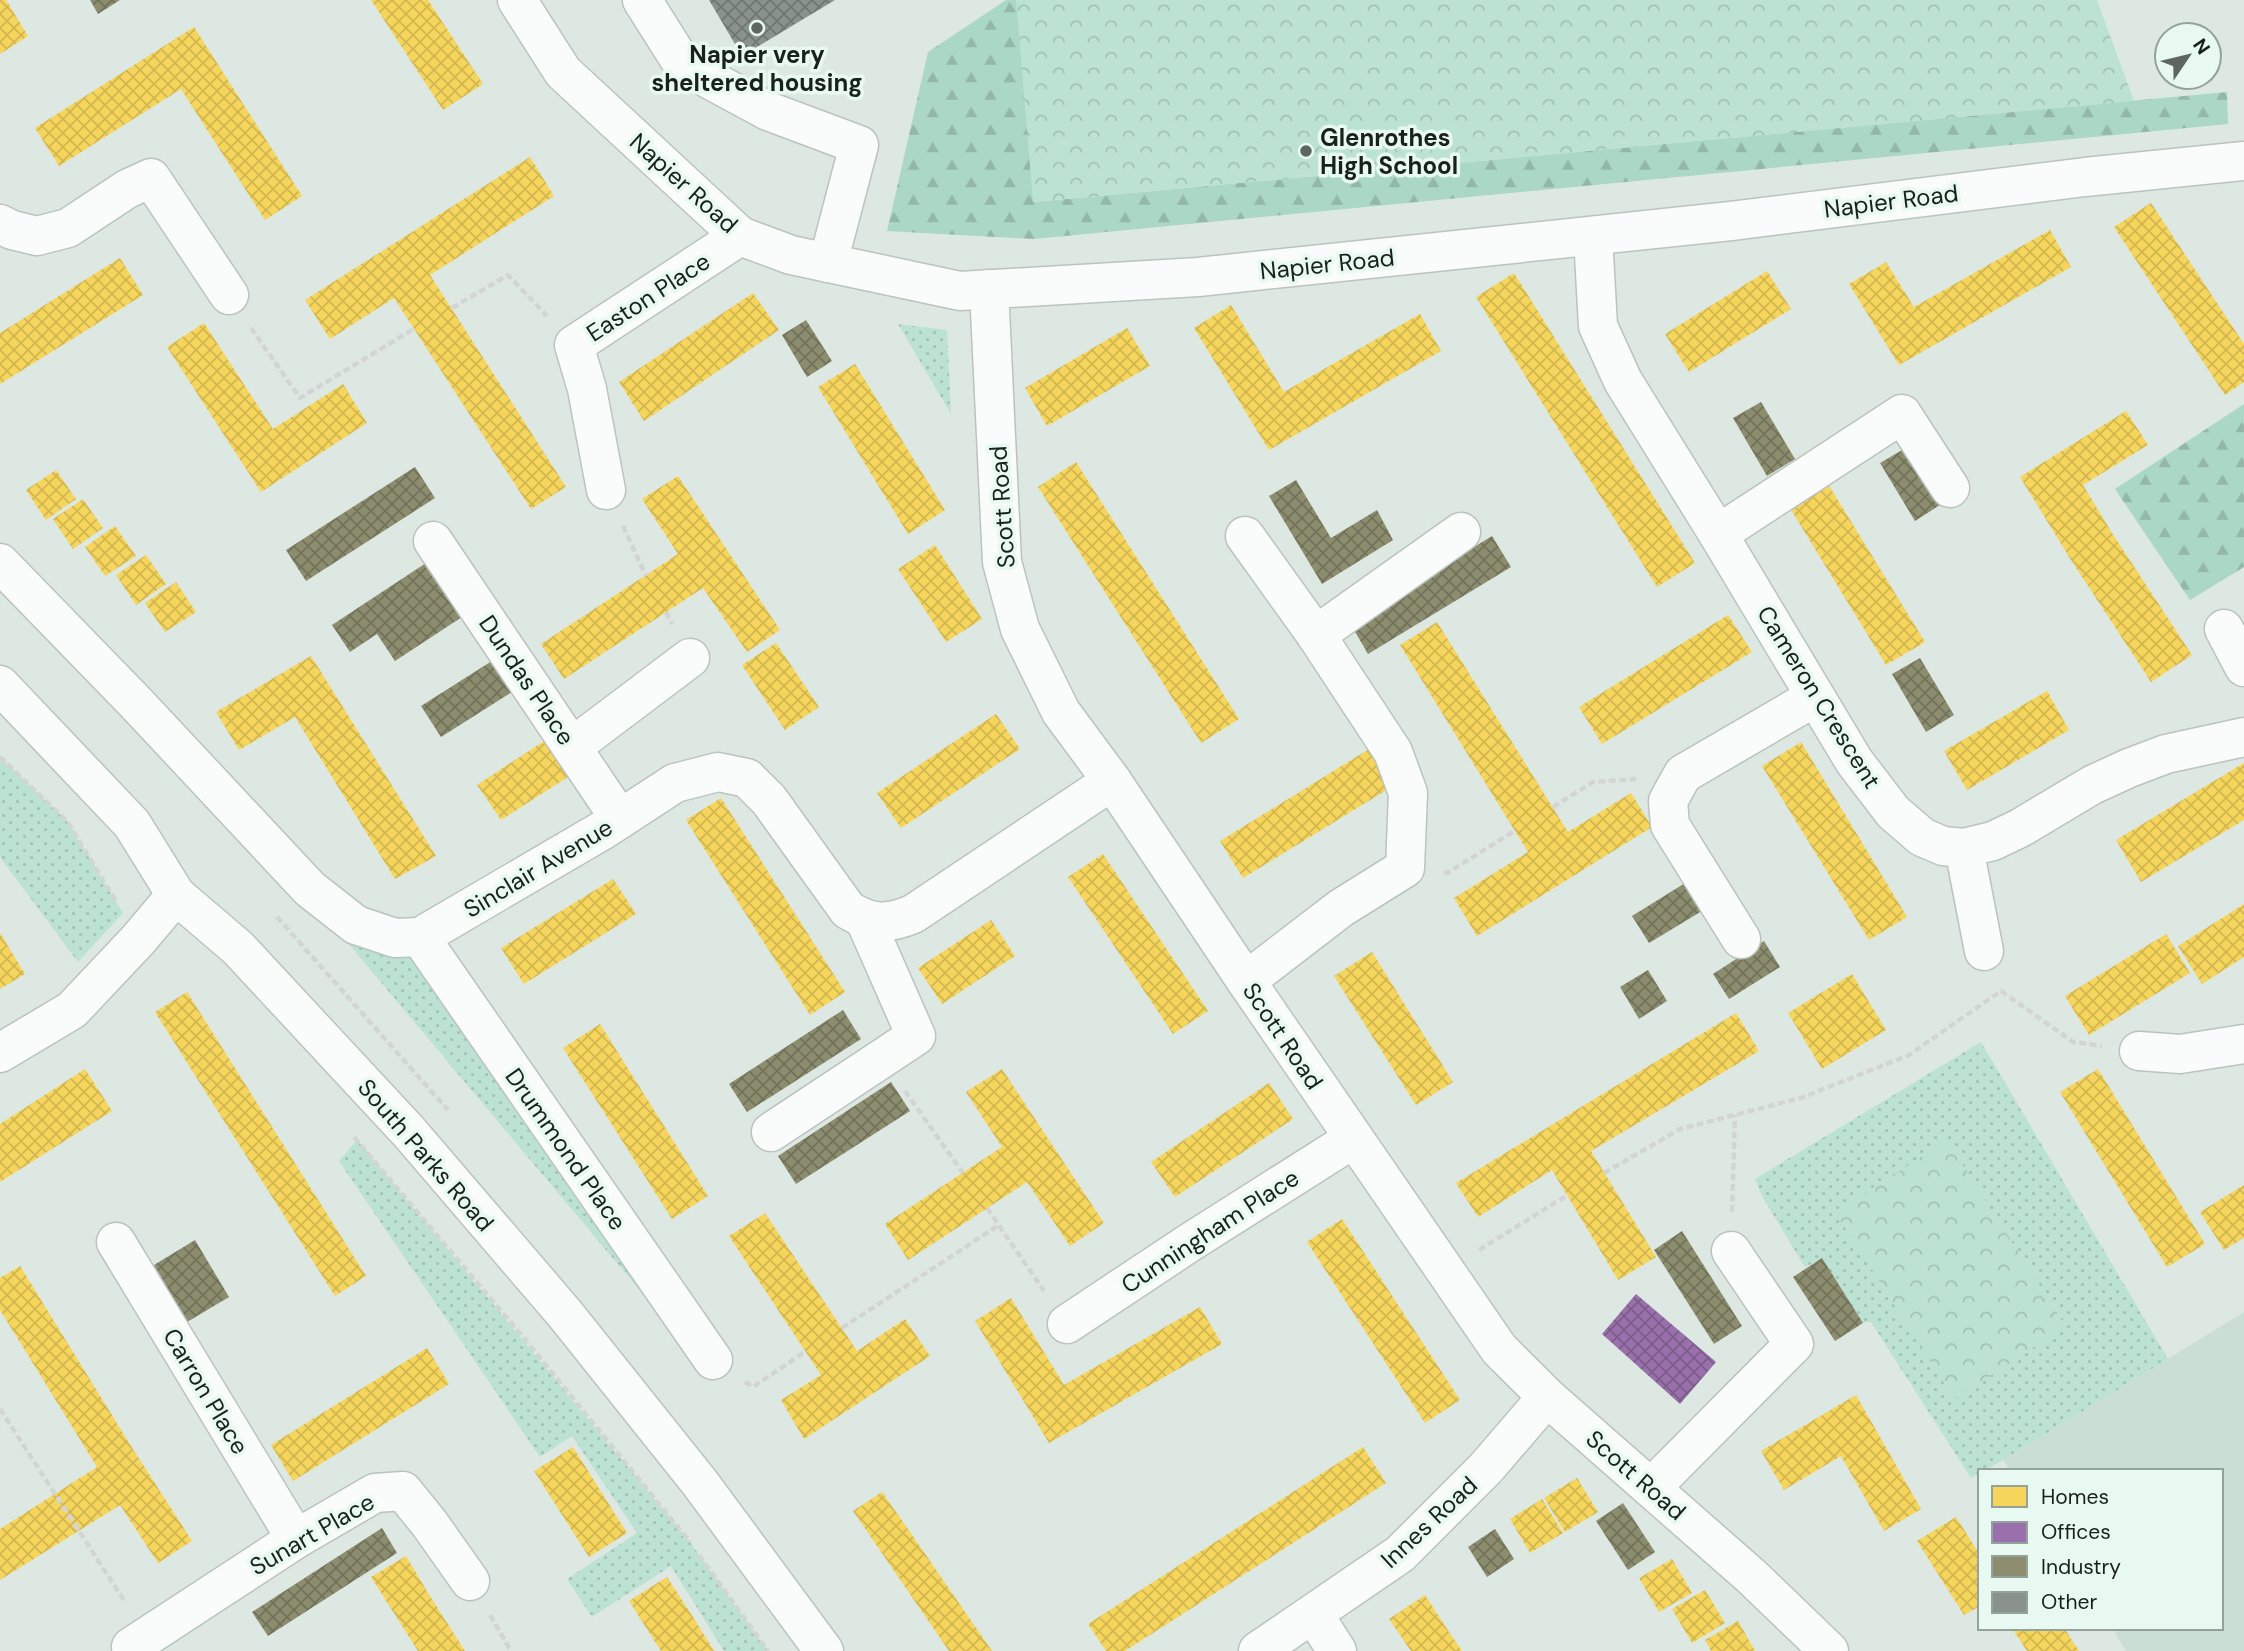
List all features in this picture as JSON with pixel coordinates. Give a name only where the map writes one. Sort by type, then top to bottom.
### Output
[{"type":"street","name":"Napier Road","points":[[517,0],[563,72],[740,236],[791,255],[960,290],[1198,277],[1731,221],[2085,177],[2244,162]]},
{"type":"street","points":[[642,0],[683,65],[768,111],[859,145],[828,263]]},
{"type":"street","points":[[0,224],[37,236],[68,228],[127,189],[151,178],[229,295]]},
{"type":"street","name":"Easton Place","points":[[606,490],[587,389],[574,345],[740,236]]},
{"type":"street","name":"Cameron Crescent","points":[[1593,236],[1598,326],[1623,381],[1854,761],[1893,812],[1922,837],[1943,846],[1964,848],[1993,841],[2092,785],[2129,768],[2166,754],[2244,737]]},
{"type":"street","name":"Scott Road","points":[[989,289],[1002,562],[1020,629],[1061,712],[1112,781],[1353,1139],[1499,1349],[1547,1397],[1751,1576],[1829,1651]]},
{"type":"street","points":[[1718,534],[1902,414],[1950,488]]},
{"type":"street","points":[[1316,635],[1461,532]]},
{"type":"street","points":[[1245,536],[1316,635],[1393,752],[1409,793],[1405,868],[1341,908],[1246,981]]},
{"type":"street","name":"Dundas Place","points":[[433,541],[620,819]]},
{"type":"street","points":[[0,563],[137,704],[310,889],[356,925],[395,938],[420,937]]},
{"type":"street","points":[[2224,629],[2244,667]]},
{"type":"street","points":[[572,747],[691,659]]},
{"type":"street","name":"South Parks Road","points":[[0,685],[132,824],[176,895],[238,948],[409,1132],[633,1398],[771,1577],[824,1651]]},
{"type":"street","points":[[1741,939],[1670,825],[1668,801],[1683,775],[1815,697]]},
{"type":"street","name":"Sinclair Avenue","points":[[420,937],[620,819],[675,783],[718,772],[747,778],[769,800],[848,910],[865,920]]},
{"type":"street","points":[[771,1132],[916,1036],[865,920],[895,922],[913,914],[1112,781]]},
{"type":"street","points":[[1964,848],[1984,951]]},
{"type":"street","points":[[0,1053],[72,1010],[176,895]]},
{"type":"street","name":"Drummond Place","points":[[420,937],[713,1360]]},
{"type":"street","points":[[2139,1051],[2180,1054],[2244,1044]]},
{"type":"street","name":"Cunningham Place","points":[[1066,1324],[1353,1139]]},
{"type":"street","name":"Carron Place","points":[[116,1242],[296,1539]]},
{"type":"street","points":[[1651,1488],[1794,1345],[1731,1251]]},
{"type":"street","name":"Innes Road","points":[[1258,1651],[1400,1554],[1486,1468],[1547,1397]]},
{"type":"street","name":"Sunart Place","points":[[134,1646],[296,1539],[374,1493],[403,1492],[429,1523],[470,1581]]},
{"type":"street","points":[[1314,1615],[1338,1651]]},
{"type":"path","points":[[452,308],[508,275],[574,345]]},
{"type":"path","points":[[229,295],[300,398],[415,328]]},
{"type":"path","points":[[606,490],[646,576]]},
{"type":"path","points":[[0,757],[67,821],[138,940]]},
{"type":"path","points":[[1553,807],[1593,782],[1683,775]]},
{"type":"path","points":[[1405,868],[1447,873],[1513,832]]},
{"type":"path","points":[[1605,1172],[1680,1129],[1801,1098],[1909,1055],[2001,990],[2073,1042],[2139,1051]]},
{"type":"path","points":[[882,1059],[962,1173]]},
{"type":"path","points":[[1731,1251],[1735,1115]]},
{"type":"path","points":[[348,1129],[523,1337],[690,1542]]},
{"type":"path","points":[[1445,1271],[1566,1196]]},
{"type":"path","points":[[987,1208],[1066,1324]]},
{"type":"path","points":[[842,1328],[999,1225]]},
{"type":"path","points":[[713,1360],[753,1387],[806,1351]]},
{"type":"path","points":[[0,1409],[134,1646]]},
{"type":"path","points":[[698,1553],[768,1651]]},
{"type":"shaded area","points":[[2244,1312],[2244,1651],[2126,1651],[2113,1630],[2223,1630],[2223,1469],[2009,1469],[2003,1460]]},
{"type":"green space","points":[[1006,0],[1017,0],[1034,202],[2227,92],[2228,124],[1034,239],[887,231],[928,52]]},
{"type":"green space","name":"Glenrothes High School","points":[[1016,0],[2097,0],[2134,101],[1033,202]]},
{"type":"green space","points":[[898,324],[947,330],[951,414]]},
{"type":"green space","points":[[2244,404],[2244,567],[2190,600],[2115,489]]},
{"type":"green space","points":[[0,757],[67,821],[123,913],[78,962],[0,857]]},
{"type":"green space","points":[[342,936],[417,958],[659,1313]]},
{"type":"green space","points":[[1981,1042],[2168,1359],[1987,1469],[1978,1469],[1978,1474],[1971,1478],[1871,1322],[1863,1323],[1822,1259],[1805,1267],[1763,1198],[1755,1179]]},
{"type":"green space","points":[[357,1140],[690,1542],[768,1651],[724,1651],[671,1566],[592,1617],[567,1579],[637,1533],[572,1436],[540,1457],[339,1161]]},
{"type":"green space","points":[[1947,1140],[2066,1327],[1954,1399],[1835,1212]]},
{"type":"building: Homes","points":[[0,0],[6,0],[28,36],[0,54]]},
{"type":"building: Homes","points":[[371,0],[428,0],[483,84],[443,110]]},
{"type":"building: Homes","points":[[194,27],[302,196],[265,220],[181,89],[59,166],[35,128]]},
{"type":"building: Homes","points":[[530,157],[554,196],[430,275],[566,487],[531,509],[394,298],[330,339],[305,300]]},
{"type":"building: Homes","points":[[2151,203],[2244,344],[2244,382],[2225,395],[2114,227]]},
{"type":"building: Homes","points":[[2050,230],[2071,267],[1899,365],[1849,284],[1886,262],[1914,307]]},
{"type":"building: Homes","points":[[120,258],[143,295],[0,384],[0,333]]},
{"type":"building: Homes","points":[[1767,271],[1791,309],[1689,372],[1665,334]]},
{"type":"building: Homes","points":[[1514,273],[1695,563],[1657,587],[1476,297]]},
{"type":"building: Homes","points":[[753,293],[779,330],[644,421],[619,382]]},
{"type":"building: Homes","points":[[1231,305],[1284,392],[1420,314],[1441,351],[1269,450],[1194,328]]},
{"type":"building: Homes","points":[[204,323],[273,429],[343,384],[367,423],[261,492],[167,347]]},
{"type":"building: Homes","points":[[1127,328],[1150,366],[1047,426],[1025,388]]},
{"type":"building: Homes","points":[[855,364],[945,510],[908,534],[818,387]]},
{"type":"building: Homes","points":[[2126,411],[2148,445],[2083,485],[2192,655],[2151,682],[2020,477]]},
{"type":"building: Homes","points":[[1076,462],[1239,719],[1201,743],[1038,487]]},
{"type":"building: Homes","points":[[56,470],[76,499],[46,520],[26,490]]},
{"type":"building: Homes","points":[[678,476],[780,630],[747,652],[703,588],[564,679],[541,644],[678,554],[642,499]]},
{"type":"building: Homes","points":[[1828,484],[1925,642],[1886,665],[1790,508]]},
{"type":"building: Homes","points":[[83,499],[103,528],[73,549],[53,519]]},
{"type":"building: Homes","points":[[115,526],[136,556],[105,576],[85,547]]},
{"type":"building: Homes","points":[[935,545],[982,619],[946,642],[898,569]]},
{"type":"building: Homes","points":[[146,555],[166,584],[136,605],[116,575]]},
{"type":"building: Homes","points":[[176,582],[196,612],[165,632],[145,603]]},
{"type":"building: Homes","points":[[1728,615],[1752,652],[1602,744],[1579,707]]},
{"type":"building: Homes","points":[[1437,622],[1568,832],[1631,793],[1652,827],[1477,936],[1454,898],[1528,852],[1400,645]]},
{"type":"building: Homes","points":[[776,643],[819,707],[785,730],[742,665]]},
{"type":"building: Homes","points":[[311,656],[436,856],[395,879],[295,717],[239,750],[216,712]]},
{"type":"building: Homes","points":[[2047,691],[2069,730],[1967,790],[1944,751]]},
{"type":"building: Homes","points":[[996,714],[1020,749],[901,828],[877,793]]},
{"type":"building: Homes","points":[[550,737],[574,773],[501,820],[477,785]]},
{"type":"building: Homes","points":[[1801,742],[1907,917],[1869,940],[1762,766]]},
{"type":"building: Homes","points":[[1369,749],[1393,786],[1243,878],[1220,841]]},
{"type":"building: Homes","points":[[2244,763],[2244,820],[2141,882],[2116,840]]},
{"type":"building: Homes","points":[[721,798],[845,992],[810,1015],[686,820]]},
{"type":"building: Homes","points":[[1103,854],[1208,1011],[1173,1034],[1068,877]]},
{"type":"building: Homes","points":[[613,879],[636,914],[524,984],[501,948]]},
{"type":"building: Homes","points":[[2244,904],[2244,957],[2202,984],[2178,946]]},
{"type":"building: Homes","points":[[991,920],[1015,956],[942,1004],[918,968]]},
{"type":"building: Homes","points":[[0,933],[25,974],[0,989]]},
{"type":"building: Homes","points":[[2166,934],[2190,973],[2089,1035],[2065,996]]},
{"type":"building: Homes","points":[[1372,952],[1453,1082],[1416,1105],[1334,976]]},
{"type":"building: Homes","points":[[1852,974],[1886,1030],[1822,1069],[1788,1013]]},
{"type":"building: Homes","points":[[187,992],[366,1276],[335,1296],[155,1012]]},
{"type":"building: Homes","points":[[1736,1013],[1759,1051],[1591,1151],[1656,1257],[1618,1280],[1552,1170],[1478,1217],[1456,1183]]},
{"type":"building: Homes","points":[[600,1024],[708,1196],[672,1219],[563,1048]]},
{"type":"building: Homes","points":[[85,1069],[112,1111],[0,1182],[0,1124]]},
{"type":"building: Homes","points":[[1002,1069],[1104,1223],[1070,1246],[1027,1182],[908,1260],[885,1224],[1002,1147],[966,1092]]},
{"type":"building: Homes","points":[[2098,1069],[2205,1244],[2167,1267],[2060,1092]]},
{"type":"building: Homes","points":[[1269,1083],[1293,1119],[1175,1197],[1151,1162]]},
{"type":"building: Homes","points":[[2244,1185],[2244,1238],[2224,1250],[2200,1212]]},
{"type":"building: Homes","points":[[765,1213],[857,1351],[905,1319],[930,1356],[804,1439],[781,1400],[821,1375],[729,1236]]},
{"type":"building: Homes","points":[[1342,1219],[1460,1400],[1425,1423],[1307,1242]]},
{"type":"building: Homes","points":[[20,1266],[192,1541],[158,1563],[120,1505],[0,1580],[0,1529],[97,1467],[0,1310],[0,1278]]},
{"type":"building: Homes","points":[[1011,1298],[1064,1385],[1200,1307],[1222,1344],[1049,1443],[975,1321]]},
{"type":"building: Homes","points":[[427,1348],[449,1384],[293,1481],[271,1445]]},
{"type":"building: Homes","points":[[1856,1395],[1921,1509],[1884,1531],[1841,1456],[1784,1490],[1761,1451]]},
{"type":"building: Homes","points":[[573,1447],[627,1533],[589,1557],[534,1471]]},
{"type":"building: Homes","points":[[1363,1447],[1386,1483],[1125,1651],[1106,1651],[1088,1624]]},
{"type":"building: Homes","points":[[1577,1478],[1598,1512],[1565,1532],[1544,1498]]},
{"type":"building: Homes","points":[[882,1492],[992,1651],[949,1651],[853,1511]]},
{"type":"building: Homes","points":[[1542,1499],[1563,1533],[1530,1553],[1510,1519]]},
{"type":"building: Homes","points":[[1956,1517],[1978,1552],[1978,1607],[1964,1615],[1917,1541]]},
{"type":"building: Homes","points":[[406,1556],[465,1651],[418,1651],[371,1577]]},
{"type":"building: Homes","points":[[1672,1559],[1692,1593],[1659,1612],[1639,1578]]},
{"type":"building: Homes","points":[[667,1577],[714,1651],[661,1651],[629,1601]]},
{"type":"building: Homes","points":[[1705,1590],[1725,1623],[1692,1643],[1672,1609]]},
{"type":"building: Homes","points":[[1425,1595],[1462,1651],[1411,1651],[1389,1619]]},
{"type":"building: Homes","points":[[1738,1621],[1755,1651],[1711,1651],[1705,1640]]},
{"type":"building: Homes","points":[[2013,1630],[2065,1630],[2079,1651],[2027,1651]]},
{"type":"building: Offices","points":[[1636,1294],[1716,1362],[1680,1404],[1602,1334]]},
{"type":"building: Industry","points":[[90,0],[120,0],[98,14]]},
{"type":"building: Industry","points":[[806,320],[832,361],[807,377],[782,335]]},
{"type":"building: Industry","points":[[1761,402],[1795,459],[1767,476],[1733,418]]},
{"type":"building: Industry","points":[[1909,446],[1943,503],[1915,521],[1880,463]]},
{"type":"building: Industry","points":[[415,467],[435,498],[306,581],[286,550]]},
{"type":"building: Industry","points":[[1296,480],[1331,538],[1377,510],[1393,540],[1322,584],[1269,496]]},
{"type":"building: Industry","points":[[1492,536],[1511,567],[1368,654],[1350,623]]},
{"type":"building: Industry","points":[[429,561],[465,615],[395,661],[377,634],[350,652],[332,625]]},
{"type":"building: Industry","points":[[1920,658],[1954,715],[1926,732],[1892,674]]},
{"type":"building: Industry","points":[[495,659],[515,690],[441,737],[421,706]]},
{"type":"building: Industry","points":[[1690,880],[1707,908],[1649,943],[1632,916]]},
{"type":"building: Industry","points":[[1764,941],[1780,967],[1729,999],[1713,974]]},
{"type":"building: Industry","points":[[1648,970],[1667,1001],[1639,1019],[1620,987]]},
{"type":"building: Industry","points":[[843,1010],[861,1039],[747,1112],[729,1084]]},
{"type":"building: Industry","points":[[891,1082],[910,1111],[796,1184],[778,1156]]},
{"type":"building: Industry","points":[[1682,1231],[1742,1326],[1714,1344],[1654,1250]]},
{"type":"building: Industry","points":[[195,1240],[229,1297],[187,1322],[154,1265]]},
{"type":"building: Industry","points":[[1822,1258],[1863,1323],[1835,1341],[1793,1277]]},
{"type":"building: Industry","points":[[1623,1503],[1655,1552],[1628,1570],[1596,1521]]},
{"type":"building: Industry","points":[[382,1528],[397,1553],[268,1636],[252,1612]]},
{"type":"building: Industry","points":[[1495,1529],[1514,1559],[1487,1577],[1468,1547]]},
{"type":"building: Other","name":"Napier very sheltered housing","points":[[709,0],[835,0],[742,56]]},
{"type":"place","name":"Napier very sheltered housing","points":[[757,28]]},
{"type":"place","name":"Glenrothes High School","points":[[1306,151]]}]
